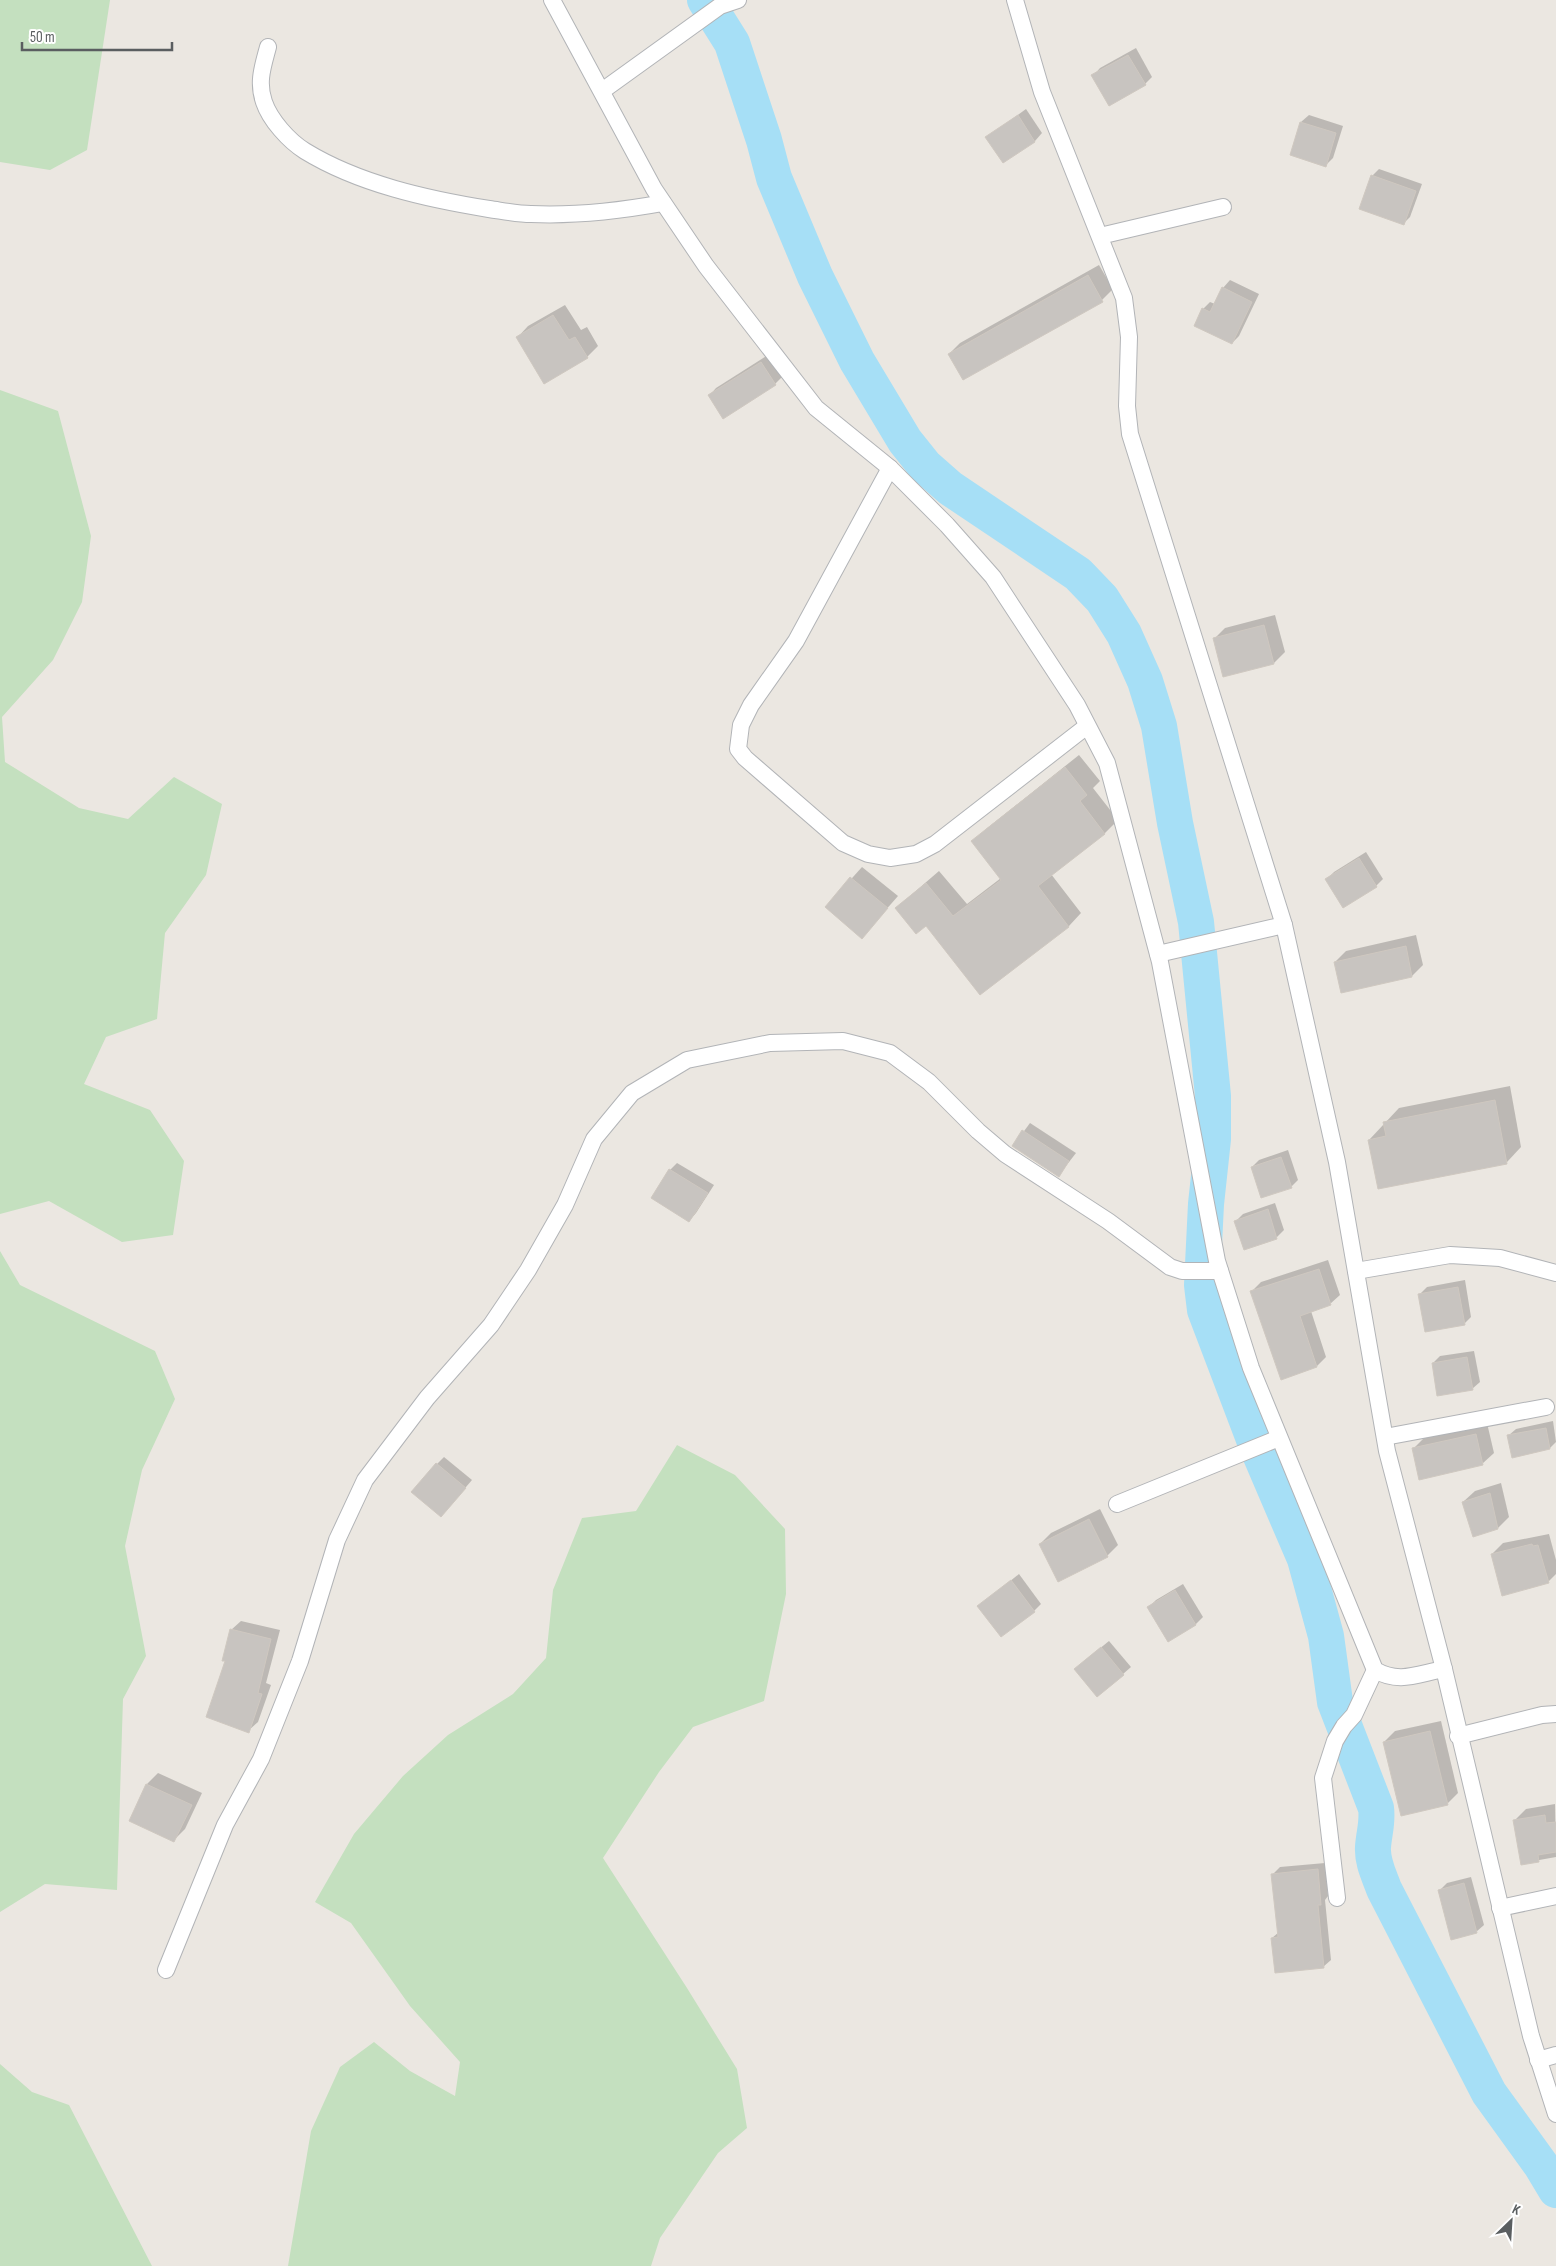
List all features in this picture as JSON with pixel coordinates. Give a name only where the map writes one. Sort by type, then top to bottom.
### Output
[{"type":"street","points":[[552,0],[663,203],[706,266],[816,408],[890,468],[947,525],[993,577],[1077,705],[1106,764],[1158,954],[1220,1271],[1251,1368],[1375,1670],[1387,1677],[1399,1678],[1444,1668]]},
{"type":"street","points":[[602,91],[720,6],[738,0]]},
{"type":"street","points":[[1015,0],[1042,92],[1124,298],[1129,337],[1127,406],[1130,434],[1284,925],[1337,1162],[1385,1437],[1444,1668],[1458,1736],[1538,2060],[1556,2114]]},
{"type":"street","points":[[268,47],[260,76],[264,103],[281,130],[304,150],[334,166],[383,185],[452,203],[528,214],[569,214],[623,210],[663,203]]},
{"type":"street","points":[[1100,236],[1223,207]]},
{"type":"street","points":[[890,468],[796,641],[751,705],[741,725],[738,749],[745,758],[843,843],[868,854],[890,858],[907,857],[935,844],[1087,726]]},
{"type":"street","points":[[1158,954],[1284,925]]},
{"type":"street","points":[[166,1970],[225,1825],[261,1760],[300,1661],[337,1540],[365,1480],[427,1398],[491,1324],[528,1270],[565,1205],[594,1139],[632,1093],[687,1060],[770,1043],[843,1041],[890,1052],[929,1082],[978,1131],[1005,1154],[1108,1221],[1170,1266],[1182,1271],[1220,1271]]},
{"type":"street","points":[[1356,1271],[1450,1255],[1500,1258],[1556,1273]]},
{"type":"street","points":[[1385,1437],[1546,1408]]},
{"type":"street","points":[[1117,1504],[1279,1438]]},
{"type":"street","points":[[1337,1898],[1323,1778],[1335,1741],[1344,1726],[1354,1715],[1375,1670]]},
{"type":"street","points":[[1458,1736],[1542,1715],[1556,1714]]},
{"type":"street","points":[[1500,1908],[1556,1896]]},
{"type":"street","points":[[1538,2060],[1556,2055]]},
{"type":"green space","points":[[0,0],[110,0],[87,150],[50,170],[0,162]]},
{"type":"green space","points":[[0,390],[58,411],[91,536],[82,602],[53,660],[2,717],[5,762],[79,808],[128,819],[174,777],[222,804],[206,875],[165,933],[157,1019],[106,1037],[84,1084],[150,1110],[184,1161],[173,1235],[122,1242],[49,1201],[0,1214]]},
{"type":"green space","points":[[0,1251],[20,1285],[155,1351],[175,1399],[142,1470],[125,1546],[146,1656],[123,1699],[117,1890],[45,1884],[0,1912]]},
{"type":"green space","points":[[677,1445],[735,1475],[785,1529],[786,1594],[764,1701],[693,1727],[659,1772],[603,1858],[737,2069],[747,2128],[718,2153],[660,2238],[651,2266],[288,2266],[311,2131],[340,2067],[374,2042],[410,2071],[455,2096],[460,2062],[410,2006],[351,1923],[315,1902],[354,1834],[403,1776],[448,1735],[513,1694],[546,1658],[553,1590],[582,1518],[636,1511]]},
{"type":"green space","points":[[0,2064],[32,2092],[69,2105],[152,2266],[0,2266]]},
{"type":"building","points":[[1128,55],[1146,85],[1109,106],[1091,75]]},
{"type":"building","points":[[1018,115],[1035,142],[1003,163],[985,137]]},
{"type":"building","points":[[1300,122],[1336,133],[1326,167],[1290,155]]},
{"type":"building","points":[[1371,175],[1416,191],[1404,225],[1359,209]]},
{"type":"building","points":[[1088,275],[1103,302],[963,380],[948,354]]},
{"type":"building","points":[[1222,287],[1252,302],[1232,344],[1194,326],[1202,308],[1210,312]]},
{"type":"building","points":[[553,315],[569,340],[575,337],[588,358],[544,384],[516,337]]},
{"type":"building","points":[[761,362],[776,385],[723,419],[708,395]]},
{"type":"building","points":[[1264,625],[1274,664],[1223,677],[1213,638]]},
{"type":"building","points":[[1065,767],[1087,795],[1080,801],[1105,834],[1038,886],[1069,927],[980,995],[926,926],[916,934],[895,908],[926,883],[953,916],[1001,880],[971,841]]},
{"type":"building","points":[[1359,858],[1377,887],[1343,908],[1325,879]]},
{"type":"building","points":[[850,877],[888,908],[862,939],[825,907]]},
{"type":"building","points":[[1406,946],[1412,977],[1341,993],[1334,962]]},
{"type":"building","points":[[1495,1100],[1507,1164],[1378,1189],[1368,1140],[1386,1136],[1383,1122]]},
{"type":"building","points":[[1022,1130],[1069,1161],[1059,1177],[1012,1146]]},
{"type":"building","points":[[1281,1157],[1292,1188],[1261,1198],[1251,1167]]},
{"type":"building","points":[[669,1169],[708,1193],[689,1222],[651,1198]]},
{"type":"building","points":[[1268,1209],[1277,1239],[1244,1250],[1234,1221]]},
{"type":"building","points":[[1319,1269],[1331,1305],[1300,1316],[1317,1367],[1281,1380],[1250,1291]]},
{"type":"building","points":[[1458,1287],[1465,1325],[1425,1332],[1418,1294]]},
{"type":"building","points":[[1467,1357],[1473,1390],[1437,1396],[1432,1363]]},
{"type":"building","points":[[1546,1428],[1550,1449],[1512,1458],[1507,1435]]},
{"type":"building","points":[[1476,1434],[1483,1465],[1419,1480],[1412,1448]]},
{"type":"building","points":[[436,1463],[466,1488],[441,1517],[411,1492]]},
{"type":"building","points":[[1490,1493],[1498,1529],[1473,1537],[1462,1502]]},
{"type":"building","points":[[1089,1519],[1108,1557],[1058,1582],[1039,1544]]},
{"type":"building","points":[[1532,1544],[1533,1546],[1538,1545],[1549,1583],[1502,1596],[1491,1554]]},
{"type":"building","points":[[1011,1580],[1035,1612],[1001,1637],[977,1606]]},
{"type":"building","points":[[1175,1590],[1196,1625],[1168,1642],[1147,1607]]},
{"type":"building","points":[[230,1629],[271,1639],[258,1693],[262,1694],[249,1733],[206,1717],[225,1661],[222,1661]]},
{"type":"building","points":[[1101,1647],[1124,1675],[1097,1697],[1074,1669]]},
{"type":"building","points":[[1430,1731],[1448,1805],[1401,1816],[1383,1742]]},
{"type":"building","points":[[146,1784],[192,1805],[174,1842],[129,1821]]},
{"type":"building","points":[[1545,1815],[1546,1823],[1556,1822],[1556,1852],[1538,1855],[1539,1862],[1521,1865],[1513,1820]]},
{"type":"building","points":[[1318,1869],[1321,1905],[1318,1905],[1324,1968],[1275,1973],[1271,1938],[1278,1937],[1271,1874]]},
{"type":"building","points":[[1464,1883],[1477,1933],[1451,1940],[1438,1890]]},
{"type":"waterway","points":[[705,0],[732,43],[764,140],[774,178],[815,276],[857,361],[905,441],[925,466],[950,488],[1078,574],[1102,599],[1124,634],[1145,681],[1159,726],[1175,823],[1196,922],[1213,1096],[1213,1139],[1206,1204],[1202,1285],[1205,1310],[1257,1447],[1305,1559],[1326,1636],[1335,1702],[1376,1808],[1373,1853],[1376,1868],[1384,1889],[1489,2093],[1541,2165],[1556,2190]]}]
